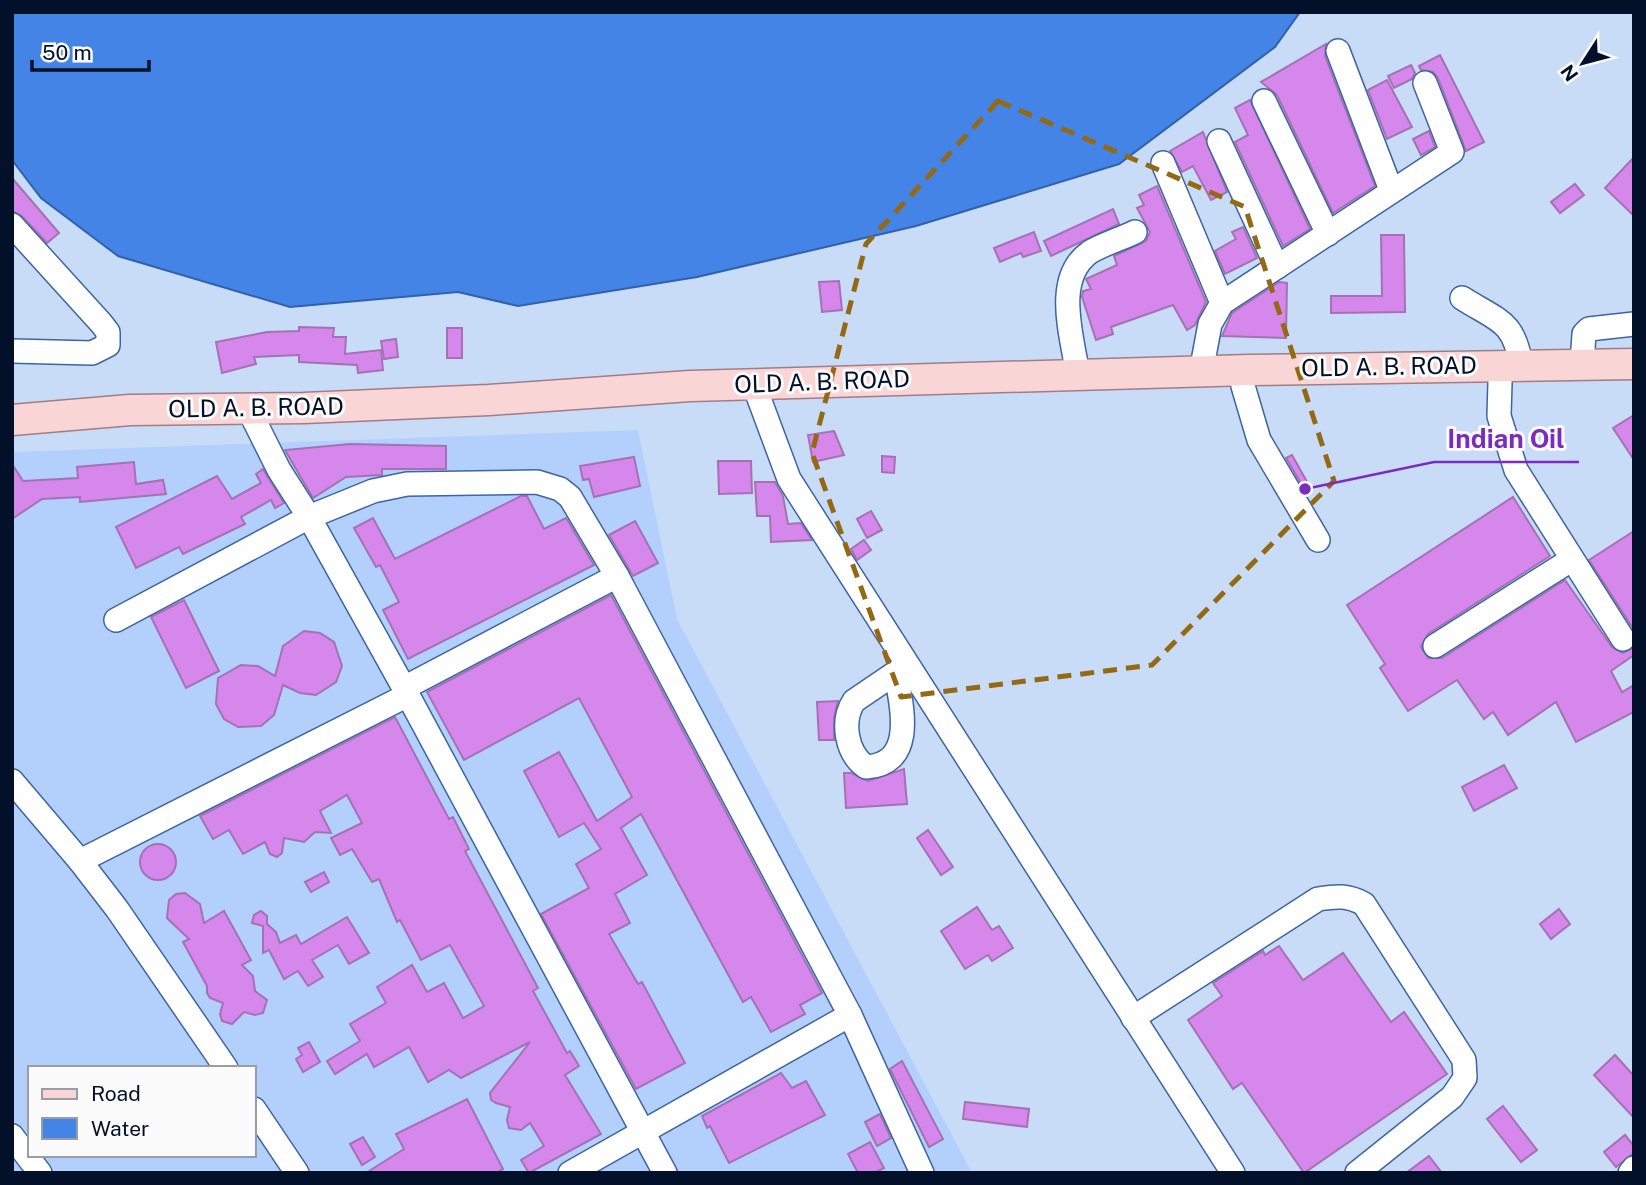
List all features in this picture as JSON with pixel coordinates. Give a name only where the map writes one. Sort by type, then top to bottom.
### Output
[{"type":"main road","name":"OLD A. B. ROAD","points":[[12,420],[130,410],[304,408],[475,401],[611,389],[856,393],[1243,386],[1511,374],[1583,364],[1634,364]]},
{"type":"main road","name":"OLD A. B. ROAD","points":[[12,433],[757,392],[1201,372],[1511,374],[1634,381]]},
{"type":"street","points":[[1338,51],[1391,190]]},
{"type":"street","points":[[1201,372],[1210,324],[1222,303],[1452,152],[1425,83]]},
{"type":"street","points":[[1264,102],[1328,234]]},
{"type":"street","points":[[1219,141],[1277,267]]},
{"type":"street","points":[[1163,163],[1222,303]]},
{"type":"street","points":[[12,225],[101,323],[108,332],[108,345],[92,353],[12,351]]},
{"type":"street","points":[[1078,376],[1067,299],[1069,281],[1080,262],[1091,252],[1135,232]]},
{"type":"street","points":[[1462,298],[1510,329],[1517,339],[1511,374],[1499,416],[1516,470],[1623,639]]},
{"type":"street","points":[[1583,364],[1584,334],[1589,329],[1634,324]]},
{"type":"street","points":[[1243,386],[1259,440],[1318,540]]},
{"type":"street","points":[[757,392],[789,479],[902,669],[1233,1173]]},
{"type":"street","points":[[254,420],[279,470],[309,517],[406,691],[645,1130],[665,1173]]},
{"type":"street","points":[[117,620],[309,517],[373,491],[407,484],[537,482],[560,489],[570,496],[617,576],[850,1016],[922,1173]]},
{"type":"street","points":[[1435,646],[1571,560]]},
{"type":"street","points":[[80,861],[406,691],[617,576]]},
{"type":"street","points":[[12,780],[117,909],[225,1066]]},
{"type":"street","points":[[1133,1018],[1318,900],[1337,895],[1351,897],[1364,904],[1464,1060],[1465,1078],[1452,1097],[1357,1173]]},
{"type":"street","points":[[570,1173],[850,1016]]},
{"type":"street","points":[[256,1112],[297,1173]]},
{"type":"street","points":[[12,1136],[40,1173]]},
{"type":"street","points":[[1630,1173],[1634,1168]]},
{"type":"highlighted area","points":[[998,101],[1245,207],[1334,481],[1152,665],[901,697],[812,453],[866,244]]},
{"type":"shaded area","points":[[638,430],[677,619],[972,1173],[12,1173],[12,452]]},
{"type":"water","points":[[12,12],[1300,12],[1275,47],[1119,164],[916,226],[697,277],[518,306],[458,292],[290,307],[118,256],[41,198],[12,160]]},
{"type":"building","points":[[1326,44],[1325,56],[1375,186],[1333,213],[1277,95],[1261,82]]},
{"type":"building","points":[[1440,55],[1484,142],[1466,151],[1438,78],[1433,72],[1421,70],[1419,66]]},
{"type":"building","points":[[1411,65],[1415,73],[1412,79],[1394,88],[1388,76]]},
{"type":"building","points":[[1387,80],[1412,127],[1387,139],[1368,90]]},
{"type":"building","points":[[1250,100],[1310,229],[1283,246],[1235,142],[1248,135],[1235,108]]},
{"type":"building","points":[[1429,131],[1435,147],[1421,155],[1413,139]]},
{"type":"building","points":[[1203,132],[1227,192],[1211,200],[1193,166],[1182,172],[1170,151]]},
{"type":"building","points":[[1634,157],[1634,216],[1605,188]]},
{"type":"building","points":[[12,178],[59,233],[47,243],[22,216],[12,211]]},
{"type":"building","points":[[1575,184],[1584,195],[1560,213],[1551,202]]},
{"type":"building","points":[[1157,186],[1206,302],[1195,325],[1187,330],[1173,305],[1111,327],[1113,334],[1096,340],[1082,297],[1083,291],[1091,289],[1086,279],[1117,265],[1114,256],[1146,241],[1150,232],[1137,208],[1144,205],[1139,195]]},
{"type":"building","points":[[1113,209],[1119,224],[1051,256],[1044,241]]},
{"type":"building","points":[[1243,227],[1257,258],[1225,274],[1215,251],[1236,239],[1232,232]]},
{"type":"building","points":[[1034,232],[1041,251],[1023,257],[1021,253],[1000,262],[994,248]]},
{"type":"building","points":[[1381,235],[1404,235],[1405,312],[1331,313],[1331,296],[1382,296]]},
{"type":"building","points":[[839,281],[842,310],[822,312],[819,282]]},
{"type":"building","points":[[1279,282],[1287,283],[1286,338],[1222,336],[1232,313]]},
{"type":"building","points":[[299,327],[334,328],[333,337],[346,337],[345,354],[381,350],[383,370],[358,373],[357,365],[299,362],[299,355],[254,357],[256,364],[222,373],[216,342],[267,332],[299,331]]},
{"type":"building","points":[[447,328],[462,328],[462,358],[447,358]]},
{"type":"building","points":[[396,339],[398,357],[384,359],[381,341]]},
{"type":"building","points":[[1634,415],[1634,460],[1613,428]]},
{"type":"building","points":[[834,431],[844,455],[813,462],[808,435]]},
{"type":"building","points":[[350,444],[446,446],[446,469],[382,469],[382,475],[346,477],[313,498],[285,450]]},
{"type":"building","points":[[1292,455],[1311,489],[1306,492],[1286,458]]},
{"type":"building","points":[[882,456],[895,457],[894,473],[882,472]]},
{"type":"building","points":[[634,457],[640,486],[594,497],[589,479],[583,480],[580,466]]},
{"type":"building","points":[[718,461],[751,461],[752,493],[719,494]]},
{"type":"building","points":[[134,462],[136,484],[163,480],[166,494],[80,502],[80,497],[42,499],[12,519],[12,464],[23,481],[78,478],[77,467]]},
{"type":"building","points":[[263,469],[284,503],[275,508],[271,500],[241,517],[245,524],[183,554],[179,547],[136,568],[116,527],[217,476],[232,499],[261,483],[256,474]]},
{"type":"building","points":[[755,482],[775,482],[783,496],[788,524],[801,523],[812,540],[771,542],[770,516],[757,516]]},
{"type":"building","points":[[521,496],[527,496],[544,529],[566,518],[594,565],[408,659],[383,610],[399,602],[380,565],[376,567],[354,528],[373,518],[395,559]]},
{"type":"building","points":[[1513,497],[1550,556],[1428,634],[1421,647],[1428,658],[1442,658],[1565,580],[1612,647],[1623,653],[1634,647],[1634,655],[1611,671],[1622,692],[1634,685],[1634,712],[1576,742],[1556,702],[1508,735],[1493,712],[1484,719],[1457,680],[1408,711],[1380,668],[1385,664],[1347,605]]},
{"type":"building","points":[[871,511],[882,530],[867,538],[857,519]]},
{"type":"building","points":[[635,521],[658,563],[633,576],[609,535]]},
{"type":"building","points":[[1634,531],[1634,630],[1589,560]]},
{"type":"building","points":[[864,540],[871,550],[857,560],[851,549]]},
{"type":"building","points":[[611,595],[822,993],[800,1005],[805,1014],[771,1032],[751,997],[743,1002],[641,814],[621,828],[647,875],[615,894],[630,923],[609,934],[638,984],[642,982],[685,1063],[636,1089],[541,914],[589,888],[576,864],[601,849],[584,823],[559,837],[524,771],[559,752],[597,821],[632,797],[579,698],[464,760],[427,692]]},
{"type":"building","points":[[184,600],[219,671],[186,688],[151,617]]},
{"type":"building","points":[[304,631],[320,633],[334,642],[342,666],[336,682],[316,695],[300,693],[283,685],[274,715],[261,726],[238,727],[224,719],[216,704],[218,678],[241,665],[258,666],[275,676],[283,646]]},
{"type":"building","points":[[838,701],[834,717],[834,740],[819,740],[817,702]]},
{"type":"building","points":[[395,717],[449,819],[453,817],[469,849],[465,851],[538,988],[533,991],[567,1053],[570,1051],[579,1066],[565,1075],[601,1134],[529,1173],[521,1160],[544,1146],[530,1123],[521,1130],[509,1128],[507,1120],[510,1107],[491,1100],[490,1093],[530,1042],[461,1078],[449,1070],[428,1082],[409,1047],[374,1067],[367,1054],[335,1074],[327,1061],[360,1041],[350,1024],[386,1003],[377,987],[412,965],[427,992],[444,983],[463,1018],[484,1006],[450,945],[421,960],[400,920],[397,922],[379,879],[372,882],[352,849],[340,855],[331,838],[362,823],[347,795],[320,811],[331,833],[315,832],[304,842],[284,838],[282,853],[277,857],[270,854],[265,842],[243,854],[229,830],[213,839],[200,816]]},
{"type":"building","points":[[1504,765],[1517,788],[1474,811],[1462,787]]},
{"type":"building","points":[[904,769],[907,804],[846,808],[844,773],[851,773],[868,781]]},
{"type":"building","points":[[928,830],[953,867],[941,875],[917,838]]},
{"type":"building","points":[[158,844],[171,849],[176,862],[171,875],[158,880],[145,875],[140,862],[145,849]]},
{"type":"building","points":[[324,872],[329,882],[311,892],[305,882]]},
{"type":"building","points":[[185,893],[200,904],[204,923],[224,911],[251,960],[242,965],[253,976],[255,991],[267,1000],[263,1013],[255,1015],[244,1012],[232,1024],[222,1021],[220,1014],[223,1003],[210,998],[207,993],[207,986],[183,942],[189,939],[167,918],[169,900],[176,894]]},
{"type":"building","points":[[977,907],[992,930],[999,926],[1013,948],[992,961],[988,955],[965,969],[941,931]]},
{"type":"building","points":[[1559,909],[1570,924],[1551,939],[1540,924]]},
{"type":"building","points":[[261,911],[267,916],[267,924],[276,932],[280,943],[296,935],[301,944],[347,917],[369,953],[349,964],[338,945],[312,960],[323,977],[308,986],[298,971],[284,979],[269,950],[263,953],[263,926],[252,923],[254,915]]},
{"type":"building","points":[[1279,946],[1303,980],[1343,953],[1391,1022],[1404,1012],[1447,1074],[1304,1173],[1242,1083],[1233,1089],[1188,1020],[1222,996],[1213,983],[1263,951],[1265,955]]},
{"type":"building","points":[[309,1042],[320,1062],[303,1072],[296,1059],[302,1055],[298,1048]]},
{"type":"building","points":[[1615,1055],[1634,1076],[1634,1118],[1594,1075]]},
{"type":"building","points":[[902,1061],[943,1139],[929,1147],[890,1069]]},
{"type":"building","points":[[781,1073],[792,1088],[806,1081],[825,1115],[729,1163],[702,1116]]},
{"type":"building","points":[[467,1099],[503,1169],[496,1173],[366,1173],[404,1149],[396,1134]]},
{"type":"building","points":[[965,1102],[1029,1109],[1027,1127],[963,1119]]},
{"type":"building","points":[[1503,1106],[1537,1150],[1521,1162],[1487,1119]]},
{"type":"building","points":[[880,1114],[891,1138],[877,1146],[865,1122]]},
{"type":"building","points":[[1625,1135],[1634,1146],[1634,1153],[1616,1167],[1604,1152]]},
{"type":"building","points":[[363,1137],[375,1157],[362,1165],[350,1144]]},
{"type":"building","points":[[870,1142],[884,1168],[874,1173],[858,1173],[848,1154]]},
{"type":"building","points":[[1429,1156],[1442,1173],[1406,1173]]},
{"type":"place","name":"Indian Oil","points":[[1305,489]]}]
